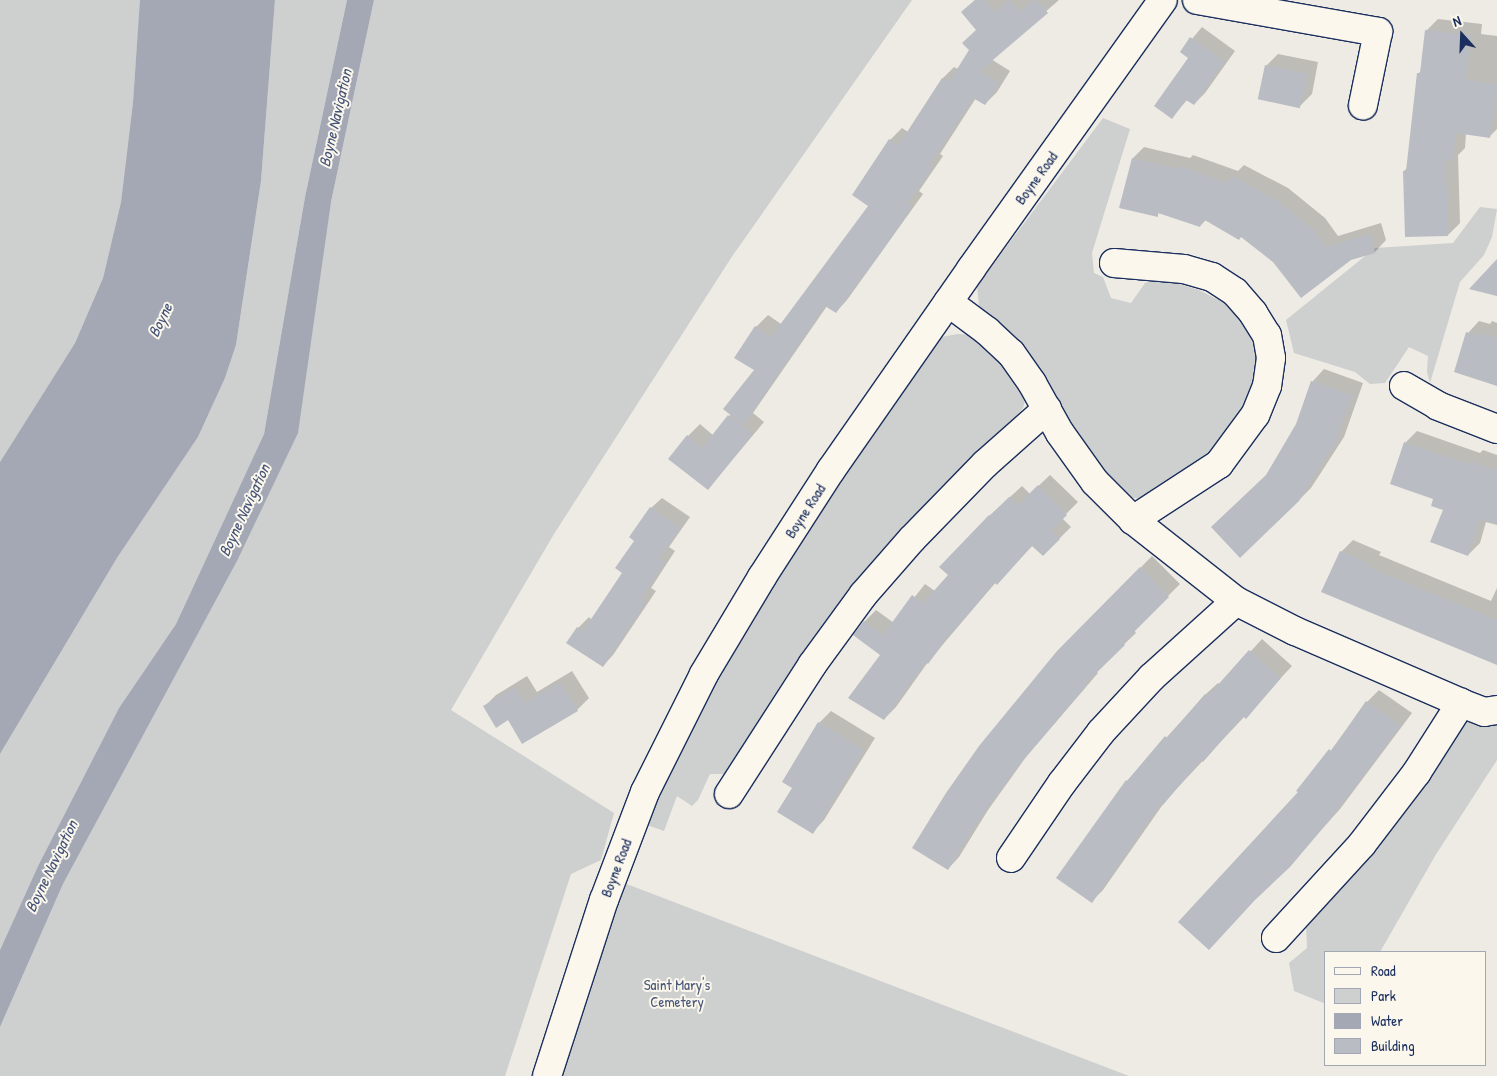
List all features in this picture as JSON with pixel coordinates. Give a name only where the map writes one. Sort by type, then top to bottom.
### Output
[{"type":"street","name":"Boyne Road","points":[[547,1076],[604,900],[645,792],[704,674],[762,577],[831,470],[1163,0]]},
{"type":"street","points":[[1197,0],[1378,32],[1363,105]]},
{"type":"street","points":[[1114,263],[1184,269],[1212,277],[1235,292],[1254,313],[1267,335],[1272,358],[1266,386],[1255,415],[1219,464],[1134,520]]},
{"type":"street","points":[[948,302],[987,331],[1011,354],[1032,383],[1060,432],[1095,482],[1134,520],[1236,601],[1295,631],[1461,703],[1484,712],[1497,710]]},
{"type":"street","points":[[1404,386],[1438,406],[1497,428]]},
{"type":"street","points":[[729,794],[807,672],[863,595],[912,540],[985,464],[1047,409]]},
{"type":"street","points":[[1011,858],[1062,782],[1101,732],[1152,677],[1236,601]]},
{"type":"street","points":[[1276,938],[1362,844],[1418,772],[1461,703]]},
{"type":"green space","points":[[0,0],[140,0],[140,5],[133,102],[121,202],[103,278],[75,343],[0,462]]},
{"type":"green space","points":[[275,0],[347,0],[305,197],[264,434],[176,624],[119,708],[38,866],[0,950],[0,754],[117,558],[198,437],[225,378],[236,345],[261,181]]},
{"type":"green space","points":[[374,0],[912,0],[731,258],[554,534],[451,710],[614,813],[601,860],[571,874],[505,1076],[0,1076],[0,1027],[63,884],[236,563],[331,202]]},
{"type":"green space","points":[[1103,118],[1130,129],[1092,253],[1094,273],[1103,277],[1111,298],[1131,303],[1145,283],[1156,277],[1199,290],[1234,308],[1260,344],[1260,367],[1240,418],[1217,452],[1143,499],[1127,497],[1078,439],[992,320],[979,306],[977,286]]},
{"type":"green space","points":[[1480,207],[1497,209],[1492,237],[1484,255],[1460,282],[1430,383],[1427,372],[1428,356],[1409,347],[1385,383],[1370,384],[1355,372],[1294,353],[1286,320],[1375,248],[1453,243]]},
{"type":"green space","points":[[958,334],[973,335],[1009,366],[1026,397],[1023,408],[728,774],[710,774],[698,800],[692,806],[677,796],[664,831],[647,825],[657,796],[712,676],[844,467],[941,337]]},
{"type":"green space","points":[[1465,711],[1497,716],[1497,760],[1435,856],[1381,951],[1324,951],[1324,1003],[1294,991],[1289,963],[1307,948],[1306,925]]},
{"type":"green space","name":"Saint Mary's Cemetery","points":[[624,883],[1129,1076],[561,1076]]},
{"type":"water","name":"Boyne","points":[[140,0],[275,0],[261,181],[236,345],[225,378],[198,437],[117,558],[0,754],[0,462],[75,343],[103,278],[121,202],[133,102]]},
{"type":"water","name":"Boyne Navigation","points":[[347,0],[374,0],[331,202],[298,433],[236,563],[63,884],[0,1027],[0,950],[38,866],[119,708],[176,624],[264,434],[305,197]]},
{"type":"building","points":[[975,0],[984,0],[995,12],[1009,0],[1021,11],[1033,0],[1037,0],[1048,13],[980,71],[999,84],[985,105],[973,98],[929,166],[932,168],[908,203],[912,206],[882,251],[836,313],[825,306],[743,425],[723,409],[754,370],[734,358],[755,326],[771,337],[868,206],[852,195],[889,139],[898,146],[942,78],[949,82],[969,50],[962,43],[976,30],[961,12]]},
{"type":"building","points":[[1425,30],[1471,35],[1466,80],[1497,84],[1497,91],[1490,138],[1456,133],[1453,161],[1446,160],[1448,236],[1405,237],[1403,171],[1406,171],[1417,73],[1420,73]]},
{"type":"building","points":[[1190,37],[1225,62],[1194,105],[1186,100],[1172,119],[1154,106],[1188,58],[1180,52]]},
{"type":"building","points":[[1265,65],[1307,74],[1300,108],[1258,99]]},
{"type":"building","points":[[1132,158],[1179,169],[1180,166],[1227,183],[1232,176],[1276,200],[1313,229],[1326,247],[1370,234],[1375,253],[1351,260],[1301,298],[1273,262],[1241,237],[1239,240],[1203,219],[1200,227],[1158,213],[1158,217],[1119,208]]},
{"type":"building","points":[[1497,259],[1497,296],[1469,289]]},
{"type":"building","points":[[1466,332],[1478,336],[1479,332],[1497,338],[1497,386],[1454,372]]},
{"type":"building","points":[[1311,381],[1352,395],[1332,450],[1330,450],[1299,501],[1240,558],[1211,527],[1266,475],[1296,424]]},
{"type":"building","points":[[728,415],[753,434],[708,490],[668,459],[687,435],[702,448]]},
{"type":"building","points":[[1404,442],[1469,464],[1470,461],[1497,470],[1497,524],[1480,519],[1468,556],[1430,542],[1443,510],[1431,506],[1433,499],[1390,484]]},
{"type":"building","points":[[1038,485],[1067,515],[1051,531],[1060,539],[1043,556],[1032,546],[997,585],[995,583],[948,637],[928,664],[926,662],[884,720],[848,698],[880,655],[853,635],[864,621],[883,635],[912,595],[923,603],[948,575],[939,567],[989,515],[1009,497],[1018,505]]},
{"type":"building","points":[[650,507],[680,528],[659,558],[665,562],[641,599],[646,602],[603,667],[566,643],[577,627],[583,631],[622,573],[615,568],[634,541],[629,537]]},
{"type":"building","points":[[1340,551],[1370,564],[1368,567],[1497,620],[1497,665],[1321,592]]},
{"type":"building","points":[[1140,567],[1169,597],[1123,643],[1125,645],[1085,684],[1087,685],[1014,771],[977,823],[948,870],[912,848],[946,793],[979,746],[1057,651]]},
{"type":"building","points":[[1249,650],[1281,678],[1246,719],[1243,716],[1203,762],[1201,760],[1163,805],[1161,803],[1092,903],[1056,878],[1126,780],[1165,736],[1167,738],[1205,694],[1208,696]]},
{"type":"building","points":[[560,682],[578,711],[522,744],[508,720],[496,728],[483,706],[515,687],[525,703]]},
{"type":"building","points":[[1366,701],[1401,726],[1328,822],[1290,867],[1255,900],[1209,950],[1178,922],[1298,792],[1296,791],[1329,749],[1331,751]]},
{"type":"building","points":[[818,722],[864,750],[813,834],[777,812],[792,788],[782,782]]}]
